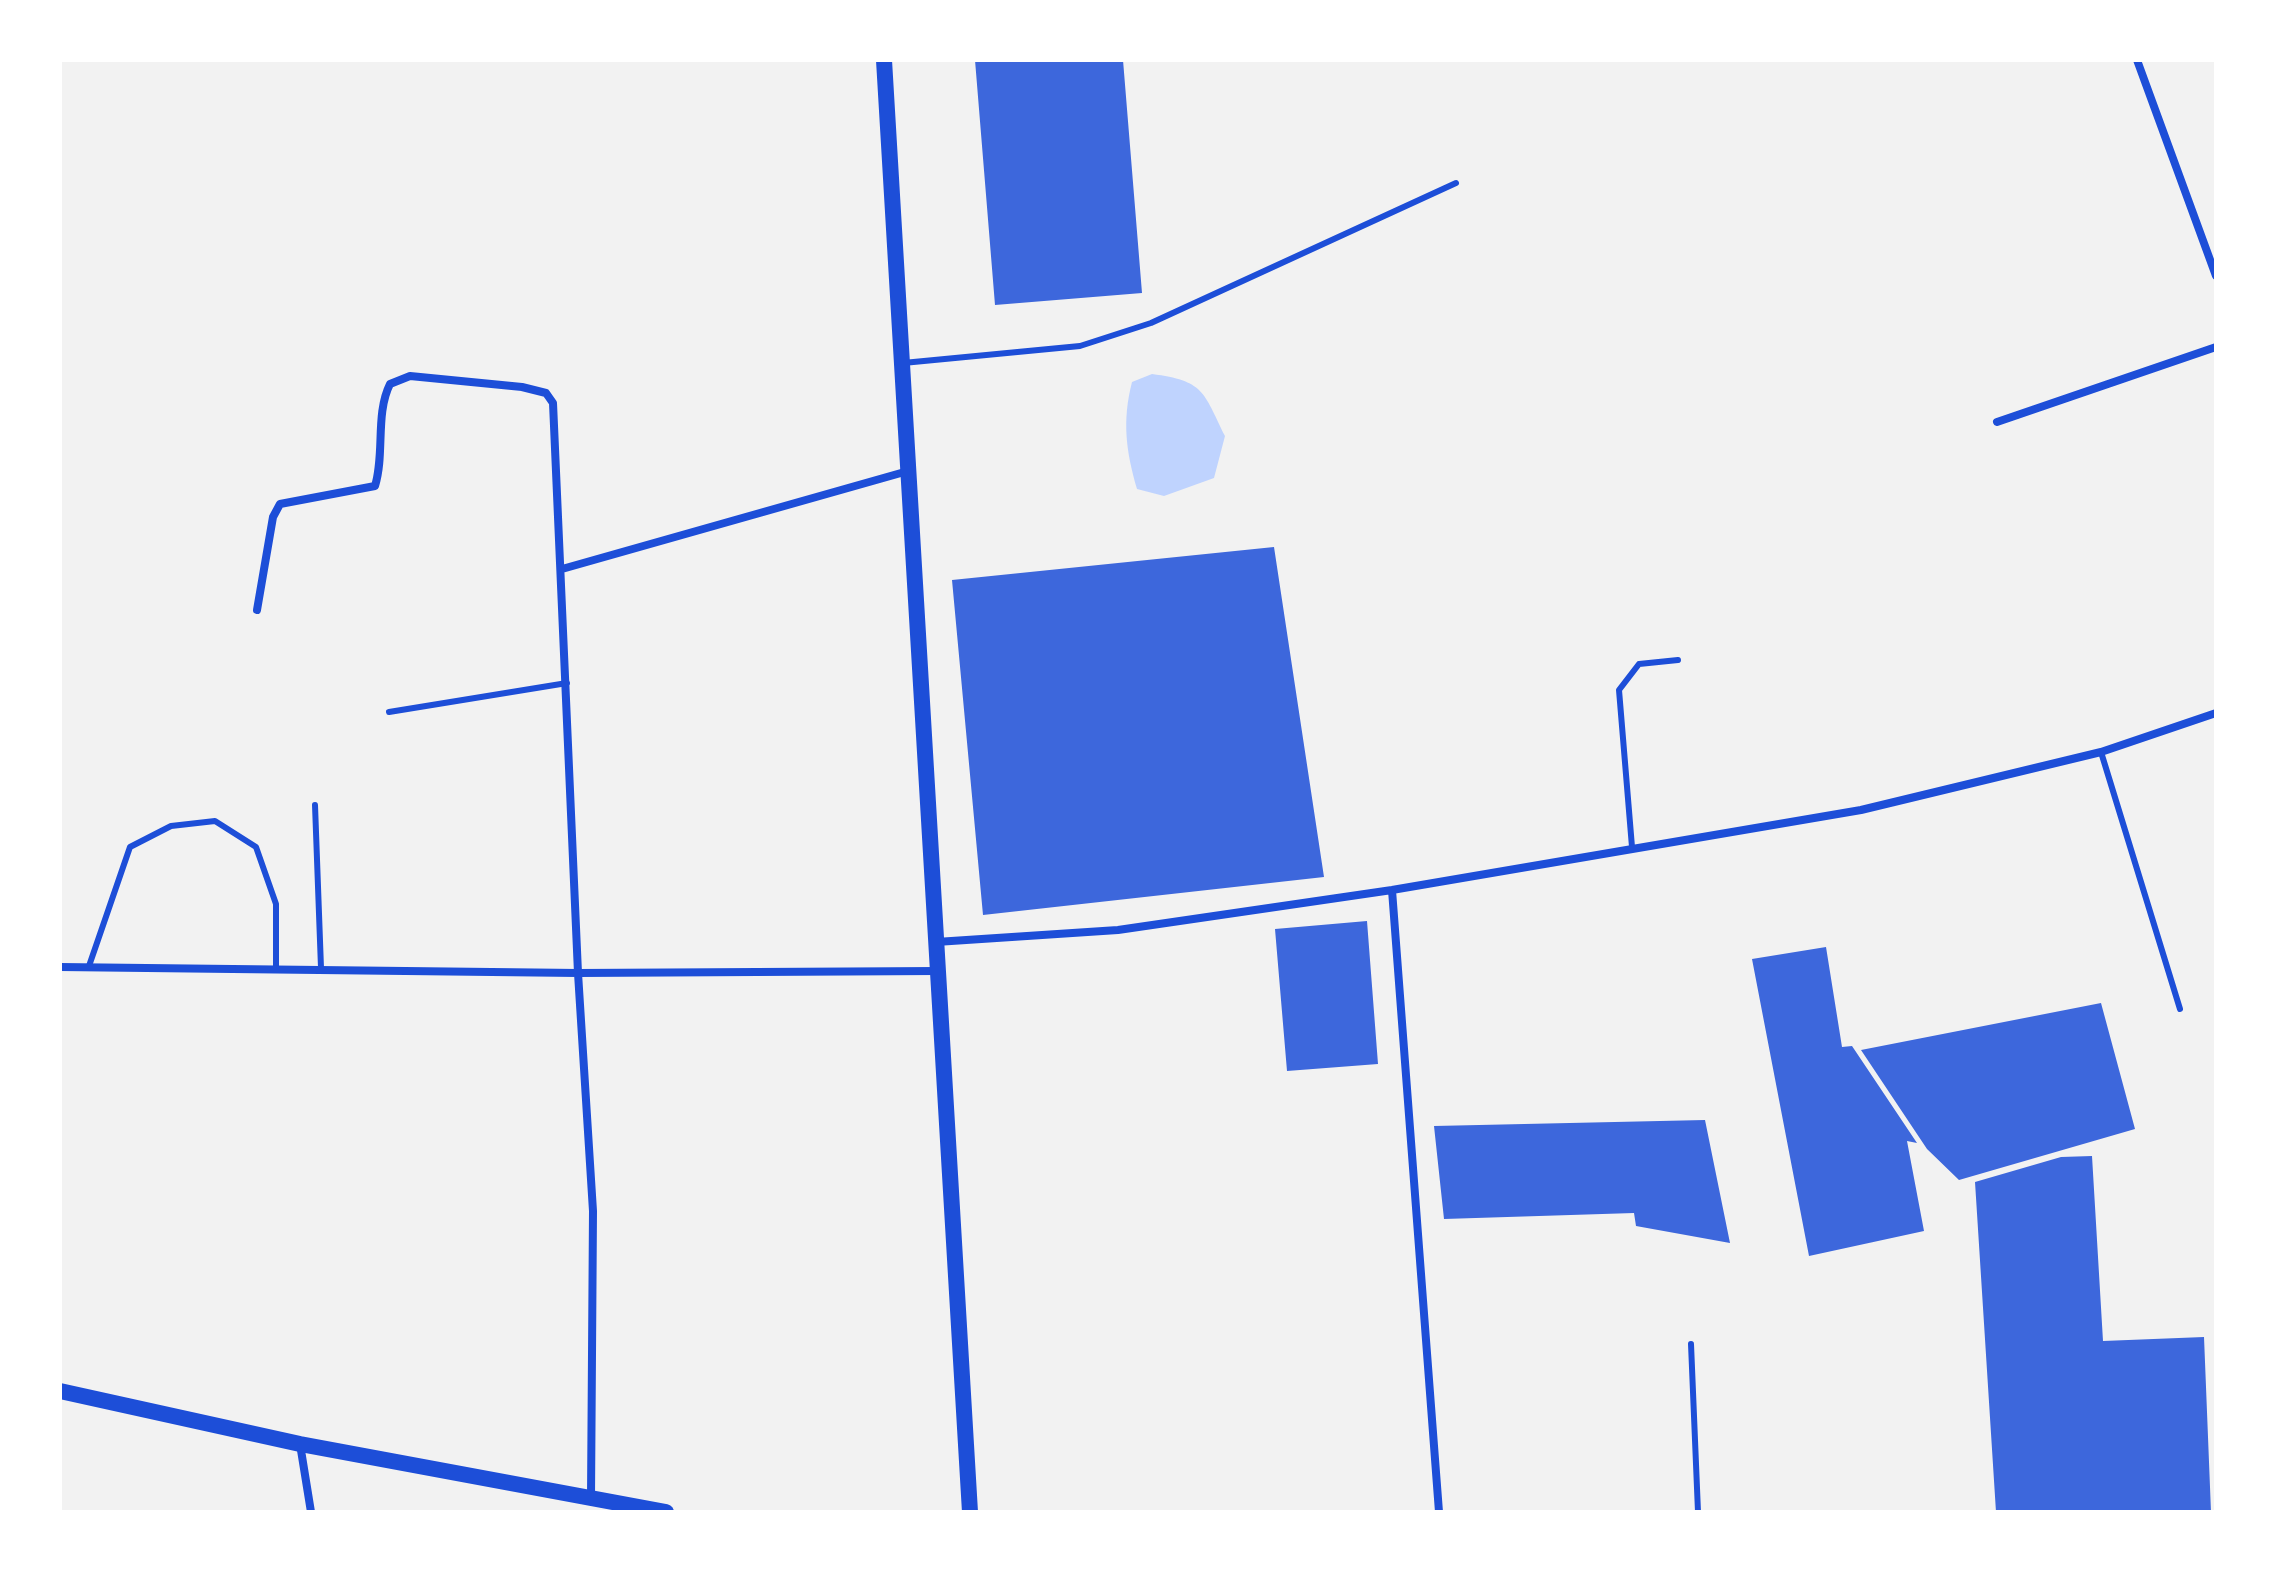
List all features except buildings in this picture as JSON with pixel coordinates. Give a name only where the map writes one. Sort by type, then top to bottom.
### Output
[{"type":"main road","points":[[884,60],[970,1512]]},
{"type":"main road","points":[[60,1391],[591,1505],[666,1512]]},
{"type":"street","points":[[2137,60],[2216,276]]},
{"type":"street","points":[[1997,422],[2216,347]]},
{"type":"street","points":[[257,610],[273,517],[280,504],[375,486],[381,468],[384,396],[390,384],[410,376],[522,387],[546,393],[553,403],[578,973],[593,1211],[591,1505]]},
{"type":"street","points":[[562,569],[908,471]]},
{"type":"street","points":[[936,942],[1118,930],[1392,890],[1861,810],[2101,752],[2216,713]]},
{"type":"street","points":[[1392,890],[1439,1512]]},
{"type":"street","points":[[60,967],[578,973],[938,971]]},
{"type":"street","points":[[300,1444],[311,1512]]},
{"type":"lane","points":[[902,363],[1080,346],[1109,337],[1151,323],[1456,183]]},
{"type":"lane","points":[[1632,847],[1619,690],[1639,664],[1678,660]]},
{"type":"lane","points":[[389,712],[567,683]]},
{"type":"lane","points":[[2101,752],[2180,1009]]},
{"type":"lane","points":[[315,805],[321,968]]},
{"type":"lane","points":[[89,966],[130,847],[171,826],[215,821],[256,847],[276,904],[276,968]]},
{"type":"lane","points":[[1691,1344],[1698,1512]]},
{"type":"water","points":[[1152,374],[1182,380],[1200,391],[1225,436],[1214,478],[1164,496],[1137,489],[1127,436],[1132,382]]}]
